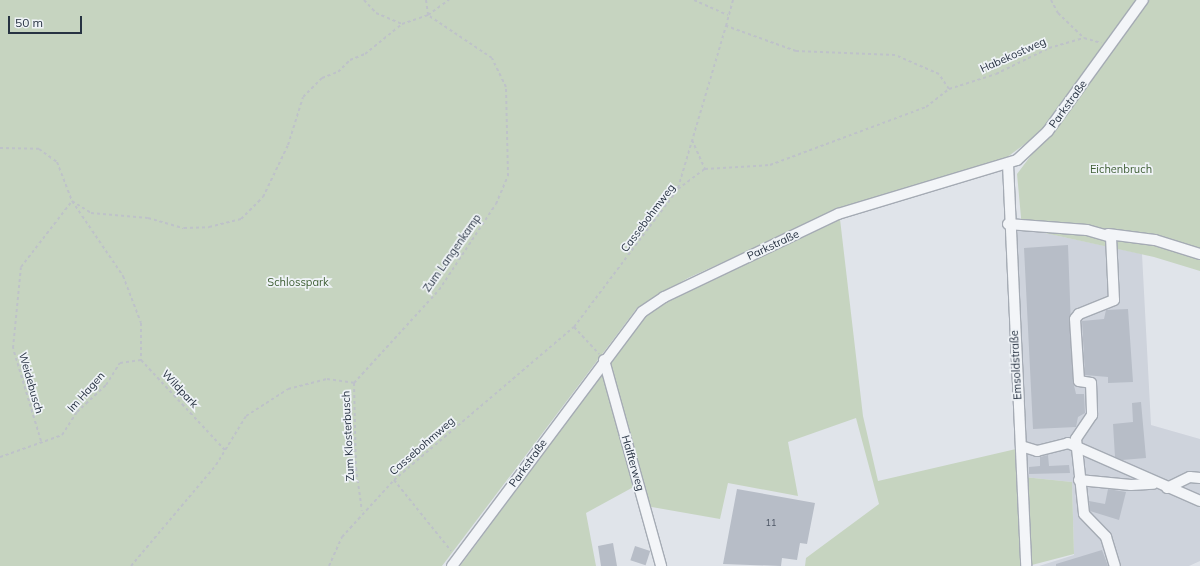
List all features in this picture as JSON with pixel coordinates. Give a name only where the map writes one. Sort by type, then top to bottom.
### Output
[{"type":"street","name":"Parkstraße","points":[[455,563],[604,360],[642,312],[670,294],[838,214],[1008,164],[1034,148],[1143,0]]},
{"type":"street","name":"Emsoldstraße","points":[[1008,164],[1008,224],[1021,446],[1026,566]]},
{"type":"street","points":[[1008,224],[1154,240],[1200,254]]},
{"type":"street","points":[[1108,234],[1112,240],[1114,300],[1079,314],[1075,320],[1079,381],[1091,383],[1092,415],[1076,439],[1076,448],[1084,514],[1106,537],[1115,566]]},
{"type":"street","name":"Halfterweg","points":[[604,360],[661,566]]},
{"type":"street","points":[[1021,446],[1037,451],[1062,442],[1156,484],[1200,501]]},
{"type":"street","points":[[1167,488],[1190,477],[1200,478]]},
{"type":"street","points":[[1079,480],[1131,485],[1156,484]]},
{"type":"path","points":[[364,0],[376,13],[402,24]]},
{"type":"path","points":[[426,0],[428,15]]},
{"type":"path","points":[[72,201],[91,213],[148,218],[184,228],[209,228],[241,219],[263,197],[288,145],[303,97],[322,78],[338,72],[350,60],[364,54],[402,24],[428,15],[449,0]]},
{"type":"path","points":[[694,0],[728,15]]},
{"type":"path","points":[[678,189],[691,139],[733,0]]},
{"type":"path","points":[[1051,0],[1058,13],[1084,38],[1110,45]]},
{"type":"path","name":"Zum Langenkamp","points":[[354,383],[439,290],[496,204],[508,176],[506,87],[492,58],[428,15]]},
{"type":"path","points":[[691,139],[705,169],[770,165],[926,107],[949,89],[940,74],[895,55],[796,51],[726,26]]},
{"type":"path","name":"Habekostweg","points":[[949,89],[996,74],[1049,48],[1084,38]]},
{"type":"path","points":[[0,148],[39,149],[57,162],[72,201],[123,276],[141,323],[141,360]]},
{"type":"path","name":"Cassebohmweg","points":[[329,566],[342,537],[362,511],[394,480],[574,327],[678,189],[705,169]]},
{"type":"path","name":"Weidebusch","points":[[41,441],[13,348],[21,267],[72,201]]},
{"type":"path","points":[[574,327],[604,360]]},
{"type":"path","name":"Im Hagen","points":[[0,457],[62,434],[77,412],[106,385],[120,363],[141,360]]},
{"type":"path","name":"Wildpark","points":[[141,360],[225,450]]},
{"type":"path","points":[[131,566],[225,450],[246,416],[288,390],[327,379],[354,383]]},
{"type":"path","name":"Zum Klosterbusch","points":[[354,383],[356,468],[362,511]]},
{"type":"path","points":[[394,480],[455,563]]},
{"type":"shaded area","points":[[1022,228],[1142,254],[1151,425],[1200,439],[1200,561],[1189,566],[1039,566],[1074,555],[1072,482],[1024,477],[1011,229]]},
{"type":"green space","name":"Schlosspark","points":[[0,0],[1140,0],[1045,129],[1006,158],[843,208],[688,278],[637,308],[442,566],[0,566]]},
{"type":"green space","name":"Eichenbruch","points":[[1148,0],[1200,0],[1200,271],[1154,257],[1022,228],[1017,174]]},
{"type":"green space","points":[[840,219],[863,416],[878,481],[1016,449],[1025,566],[805,566],[806,558],[879,504],[856,418],[788,442],[798,496],[728,483],[720,519],[646,506],[639,484],[586,513],[596,566],[460,566],[646,315],[693,287]]},
{"type":"green space","points":[[1024,477],[1072,482],[1074,554],[1028,566]]},
{"type":"building","points":[[1068,245],[1073,381],[1076,394],[1084,394],[1085,413],[1078,417],[1076,427],[1033,429],[1024,248]]},
{"type":"building","points":[[1128,309],[1133,382],[1108,383],[1108,377],[1085,375],[1082,321],[1104,319],[1106,310]]},
{"type":"building","points":[[1141,402],[1146,458],[1122,460],[1115,457],[1113,424],[1133,422],[1132,403]]},
{"type":"building","points":[[1048,455],[1049,466],[1069,465],[1070,473],[1029,474],[1029,467],[1040,466],[1040,457]]},
{"type":"building","points":[[737,489],[815,503],[807,544],[800,543],[797,560],[782,558],[781,566],[723,564]]},
{"type":"building","points":[[1108,489],[1126,492],[1119,520],[1090,511],[1089,501],[1105,504]]},
{"type":"building","points":[[613,543],[617,566],[601,566],[598,546]]},
{"type":"building","points":[[635,546],[650,551],[646,565],[630,560]]},
{"type":"building","points":[[1102,550],[1108,566],[1056,566],[1056,564]]}]
